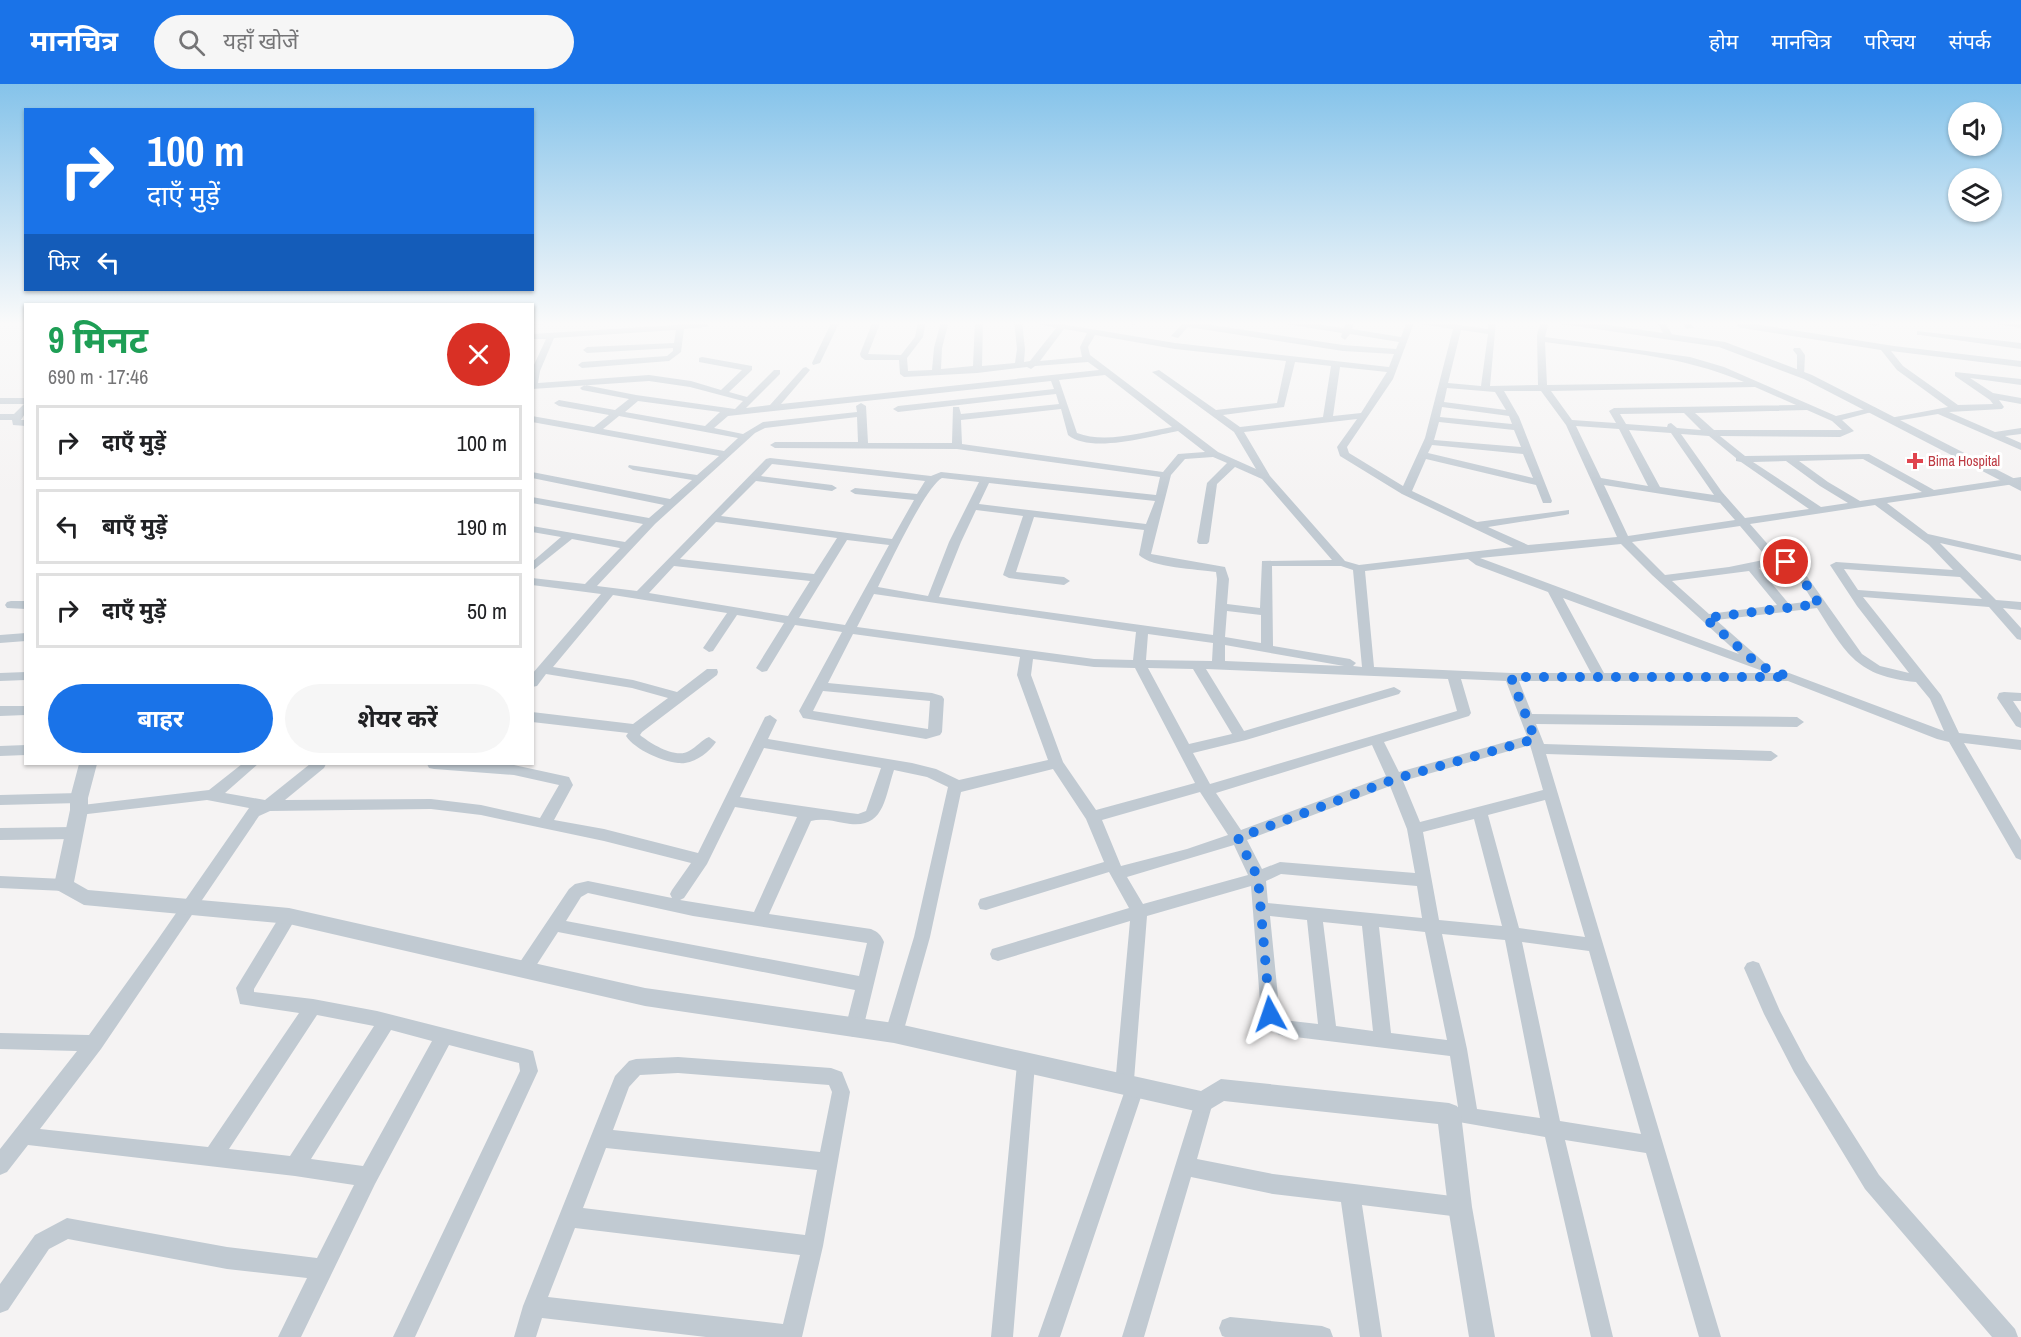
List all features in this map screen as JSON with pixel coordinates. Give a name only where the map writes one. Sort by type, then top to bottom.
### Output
[{"type":"street","points":[[576,384],[577,379]]},
{"type":"street","points":[[534,386],[631,379]]},
{"type":"street","points":[[659,379],[691,384],[749,400]]},
{"type":"street","points":[[723,393],[737,379]]},
{"type":"street","points":[[736,412],[770,379]]},
{"type":"street","points":[[773,408],[798,379]]},
{"type":"street","points":[[901,393],[903,379]]},
{"type":"street","points":[[707,429],[725,413],[1039,379]]},
{"type":"street","points":[[1055,379],[1073,435],[1080,439],[1099,440],[1180,428]]},
{"type":"street","points":[[1117,379],[1214,454],[1266,477]]},
{"type":"street","points":[[1167,379],[1238,430],[1266,477],[1341,563]]},
{"type":"street","points":[[1214,413],[1281,405],[1287,379]]},
{"type":"street","points":[[1328,418],[1334,379]]},
{"type":"street","points":[[1386,379],[1342,447],[1344,454],[1406,492],[1526,549]]},
{"type":"street","points":[[1406,492],[1428,442],[1444,379]]},
{"type":"street","points":[[1485,389],[1486,379]]},
{"type":"street","points":[[1540,379],[1569,423],[1624,540],[1705,618],[1760,666]]},
{"type":"street","points":[[1569,423],[1709,433],[1840,434],[1848,432],[1848,429],[1835,419],[1746,379]]},
{"type":"street","points":[[1812,379],[2018,483]]},
{"type":"street","points":[[1915,379],[1956,408]]},
{"type":"street","points":[[1893,420],[1956,408],[2000,407],[1999,403],[1966,379]]},
{"type":"street","points":[[2001,379],[2021,382]]},
{"type":"street","points":[[565,384],[636,398],[736,412]]},
{"type":"street","points":[[1443,385],[1499,390],[1759,385]]},
{"type":"street","points":[[951,388],[958,417],[957,446]]},
{"type":"street","points":[[1499,390],[1512,414],[1547,501]]},
{"type":"street","points":[[898,410],[1060,391]]},
{"type":"street","points":[[1990,396],[2021,401]]},
{"type":"street","points":[[595,431],[636,398]]},
{"type":"street","points":[[860,398],[863,446]]},
{"type":"street","points":[[0,401],[24,403]]},
{"type":"street","points":[[559,403],[745,437]]},
{"type":"street","points":[[1438,404],[1512,414]]},
{"type":"street","points":[[24,406],[16,417],[16,423],[24,423]]},
{"type":"street","points":[[958,417],[1065,406]]},
{"type":"street","points":[[1656,490],[1614,411],[1810,408]]},
{"type":"street","points":[[1835,419],[1874,410]]},
{"type":"street","points":[[1662,411],[1724,500],[1775,560]]},
{"type":"street","points":[[1688,411],[1709,433],[1740,459],[1820,511]]},
{"type":"street","points":[[1937,411],[2021,447]]},
{"type":"street","points":[[588,588],[672,502],[745,437],[763,425],[862,414]]},
{"type":"street","points":[[1238,430],[1365,415]]},
{"type":"street","points":[[0,417],[16,417]]},
{"type":"street","points":[[1435,418],[1517,427]]},
{"type":"street","points":[[534,419],[726,454]]},
{"type":"street","points":[[796,423],[766,456],[770,461],[932,479],[941,475],[1161,500]]},
{"type":"street","points":[[1994,435],[2021,431]]},
{"type":"street","points":[[1428,442],[1527,451]]},
{"type":"street","points":[[775,445],[957,446],[1166,476]]},
{"type":"street","points":[[1475,447],[1484,470]]},
{"type":"street","points":[[1214,454],[1182,456],[1166,476],[1144,554],[1146,557],[1221,569],[1223,579],[1218,665]]},
{"type":"street","points":[[1422,455],[1539,483]]},
{"type":"street","points":[[1740,459],[1865,456],[1933,494]]},
{"type":"street","points":[[1789,458],[1824,484],[1859,505]]},
{"type":"street","points":[[640,595],[770,461]]},
{"type":"street","points":[[1203,542],[1212,483],[1234,462]]},
{"type":"street","points":[[633,467],[699,478]]},
{"type":"street","points":[[534,475],[672,502]]},
{"type":"street","points":[[755,478],[832,488]]},
{"type":"street","points":[[818,686],[932,696],[937,699],[938,704],[935,732],[926,734],[808,715],[806,711],[818,686],[932,479]]},
{"type":"street","points":[[932,600],[955,542],[985,480]]},
{"type":"street","points":[[1598,481],[1724,500]]},
{"type":"street","points":[[1268,649],[1266,563],[1341,563],[1359,568],[1624,540],[2018,483]]},
{"type":"street","points":[[855,490],[921,498]]},
{"type":"street","points":[[534,500],[651,522]]},
{"type":"street","points":[[1878,502],[1926,537],[1993,604],[2021,636]]},
{"type":"street","points":[[972,506],[1150,528]]},
{"type":"street","points":[[1030,512],[1009,575],[1064,581]]},
{"type":"street","points":[[1477,525],[1565,512]]},
{"type":"street","points":[[713,518],[897,543]]},
{"type":"street","points":[[534,529],[628,546]]},
{"type":"street","points":[[762,668],[844,535]]},
{"type":"street","points":[[534,566],[568,537]]},
{"type":"street","points":[[1926,537],[2021,558]]},
{"type":"street","points":[[1470,555],[1480,563],[1942,736],[2021,745]]},
{"type":"street","points":[[1664,579],[1752,567],[1775,560],[1786,562],[1798,572],[1833,626],[1867,665],[1887,674],[1922,678]]},
{"type":"street","points":[[673,562],[819,578]]},
{"type":"street","points":[[1964,574],[1836,565],[1854,593],[1936,698],[1954,738],[2021,854]]},
{"type":"street","points":[[1752,567],[1785,607]]},
{"type":"street","points":[[1359,568],[1368,666]]},
{"type":"street","points":[[534,581],[640,595],[850,630],[1094,663],[1197,664],[1511,677],[1789,677]]},
{"type":"street","points":[[1552,589],[1600,678]]},
{"type":"street","points":[[872,590],[1219,640],[1406,673]]},
{"type":"street","points":[[534,681],[610,591]]},
{"type":"street","points":[[1854,593],[2021,606]]},
{"type":"street","points":[[1705,618],[1819,604]]},
{"type":"street","points":[[11,605],[24,605]]},
{"type":"street","points":[[1220,607],[1268,612]]},
{"type":"street","points":[[709,648],[734,611]]},
{"type":"street","points":[[1142,629],[1139,664],[1205,788],[1238,838],[1258,878],[1272,1021],[1279,1027],[1328,1031],[1458,1049]]},
{"type":"street","points":[[0,639],[24,637]]},
{"type":"street","points":[[1027,654],[1024,675],[1056,763],[1093,818],[1115,869],[1140,912],[1130,1086],[1049,1337]]},
{"type":"street","points":[[1197,664],[1241,736]]},
{"type":"street","points":[[545,670],[633,684],[678,697]]},
{"type":"street","points":[[709,742],[694,755],[680,759],[637,743],[633,736],[636,729],[712,672]]},
{"type":"street","points":[[1093,818],[1464,713],[1453,675]]},
{"type":"street","points":[[0,677],[24,676]]},
{"type":"street","points":[[1511,677],[1551,793],[1710,1337]]},
{"type":"street","points":[[1184,750],[1241,736],[1394,691]]},
{"type":"street","points":[[2021,697],[2004,696],[2021,723]]},
{"type":"street","points":[[0,711],[24,710]]},
{"type":"street","points":[[534,717],[636,729]]},
{"type":"street","points":[[1527,719],[1797,722]]},
{"type":"street","points":[[678,894],[702,860],[770,720]]},
{"type":"street","points":[[1376,739],[1415,829],[1432,926],[1458,1049],[1460,1208],[1482,1337]]},
{"type":"street","points":[[758,742],[931,773],[958,786],[1056,763]]},
{"type":"street","points":[[986,904],[1115,869],[1178,858],[1395,779],[1536,744],[1771,756]]},
{"type":"street","points":[[0,751],[24,750]]},
{"type":"street","points":[[730,801],[810,814],[867,819],[872,814],[888,764]]},
{"type":"street","points":[[64,885],[88,765]]},
{"type":"street","points":[[213,795],[250,765]]},
{"type":"street","points":[[0,1165],[95,1043],[191,909],[254,812],[268,806],[318,765]]},
{"type":"street","points":[[447,765],[513,770],[564,781],[566,785],[544,824]]},
{"type":"street","points":[[894,1033],[922,937],[952,795],[958,786]]},
{"type":"street","points":[[1415,829],[1551,793]]},
{"type":"street","points":[[0,800],[79,804],[213,795],[268,806],[431,804],[481,810],[604,835],[702,860]]},
{"type":"street","points":[[1480,812],[1512,934],[1552,1128],[1602,1337]]},
{"type":"street","points":[[759,919],[802,821],[810,814]]},
{"type":"street","points":[[0,834],[74,833]]},
{"type":"street","points":[[998,954],[1258,878],[1280,868],[1425,879]]},
{"type":"street","points":[[0,882],[64,885],[84,897],[191,909],[289,916],[645,997],[894,1033],[1204,1102]]},
{"type":"street","points":[[524,970],[575,893],[581,888],[588,887],[693,909],[871,936],[876,942],[854,1029]]},
{"type":"street","points":[[1261,909],[1512,934],[1594,945]]},
{"type":"street","points":[[1314,914],[1328,1031]]},
{"type":"street","points":[[289,916],[244,994],[246,999],[313,1007],[386,1022],[527,1057],[529,1071],[404,1337]]},
{"type":"street","points":[[1370,919],[1383,1040]]},
{"type":"street","points":[[554,925],[663,948],[865,985]]},
{"type":"street","points":[[1753,968],[1800,1066],[1872,1182],[2007,1337]]},
{"type":"street","points":[[213,1156],[313,1007]]},
{"type":"street","points":[[295,1166],[361,1065],[386,1022]]},
{"type":"street","points":[[289,1337],[369,1177],[444,1036]]},
{"type":"street","points":[[0,1041],[95,1043]]},
{"type":"street","points":[[1002,1337],[1026,1064]]},
{"type":"street","points":[[525,1337],[534,1306],[622,1082],[636,1067],[678,1065],[835,1078],[841,1092],[813,1246],[791,1336],[534,1306]]},
{"type":"street","points":[[1133,1337],[1204,1102],[1221,1090],[1459,1115],[1654,1145]]},
{"type":"street","points":[[24,1135],[213,1156],[369,1177]]},
{"type":"street","points":[[599,1138],[828,1162]]},
{"type":"street","points":[[1185,1167],[1274,1184],[1460,1208]]},
{"type":"street","points":[[1350,1194],[1371,1337]]},
{"type":"street","points":[[569,1217],[813,1246]]},
{"type":"street","points":[[0,1302],[42,1242],[67,1228],[227,1258],[323,1269]]},
{"type":"street","points":[[1230,1328],[1322,1337]]},
{"type":"place","name":"Bima Hospital","points":[[1915,461]]},
{"type":"route","points":[[1270,1014],[1258,878],[1238,838],[1395,779],[1535,739],[1511,677],[1789,677],[1760,666],[1705,618],[1819,604],[1798,572],[1786,562]]}]
